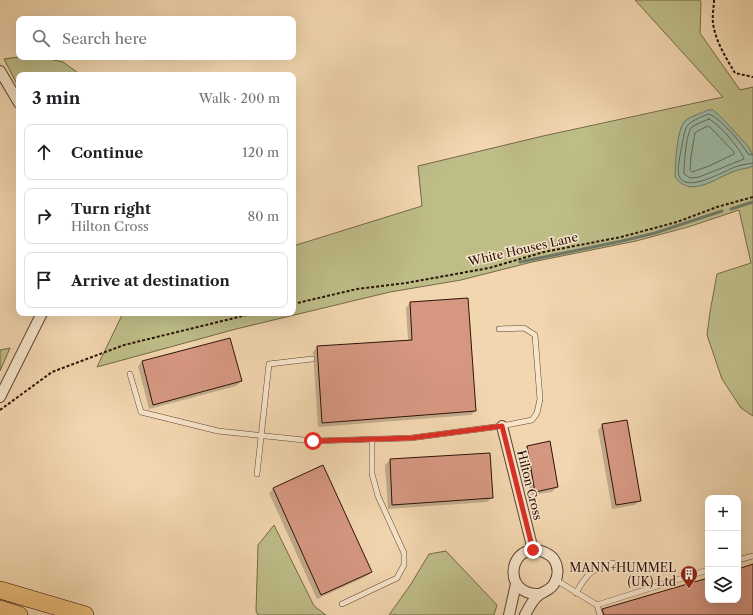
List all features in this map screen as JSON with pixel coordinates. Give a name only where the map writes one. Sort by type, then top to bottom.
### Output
[{"type":"highway","points":[[0,590],[84,615]]},
{"type":"highway","points":[[0,610],[19,615]]},
{"type":"street","points":[[0,71],[16,98]]},
{"type":"street","points":[[0,397],[40,316]]},
{"type":"street","name":"Hilton Cross","points":[[502,426],[533,550]]},
{"type":"street","points":[[509,615],[516,584],[514,568],[517,560],[525,552],[533,550],[546,552],[552,557],[557,569],[556,580],[552,587],[546,592],[539,594],[526,593],[516,584]]},
{"type":"street","points":[[525,615],[539,594]]},
{"type":"lane","points":[[130,374],[141,412],[218,431],[313,441],[411,438],[502,426],[532,420],[537,413],[540,399],[534,335],[524,328],[499,329]]},
{"type":"lane","points":[[257,474],[269,364],[312,359]]},
{"type":"lane","points":[[342,604],[397,578],[404,565],[404,553],[378,496],[372,474],[372,440]]},
{"type":"lane","points":[[741,559],[753,556]]},
{"type":"lane","points":[[576,593],[584,578],[598,568],[613,563]]},
{"type":"lane","points":[[597,605],[705,571]]},
{"type":"lane","points":[[556,580],[597,605],[600,615]]},
{"type":"path","points":[[714,0],[713,23],[719,42],[728,61],[735,73],[753,77]]},
{"type":"path","name":"White Houses Lane","points":[[296,303],[357,288],[406,283],[488,268],[544,252],[622,237],[670,224],[717,207],[753,197]]},
{"type":"path","points":[[0,410],[52,372],[117,348],[243,316]]},
{"type":"shaded area","points":[[635,0],[700,0],[700,33],[740,90],[753,87],[753,416],[741,408],[722,379],[707,335],[717,274],[751,263],[739,210],[688,227],[636,241],[532,262],[461,280],[390,292],[296,315],[296,245],[422,206],[418,166],[543,136],[723,97]]},
{"type":"shaded area","points":[[16,57],[16,60],[54,60],[63,62],[77,72],[16,72],[16,82],[4,59]]},
{"type":"shaded area","points":[[122,316],[290,316],[236,329],[97,367]]},
{"type":"shaded area","points":[[10,348],[0,371],[0,350]]},
{"type":"shaded area","points":[[274,525],[314,606],[326,615],[258,615],[256,611],[258,545]]},
{"type":"shaded area","points":[[446,551],[497,605],[494,615],[389,615],[411,584],[429,554]]},
{"type":"water","points":[[708,110],[713,110],[721,117],[748,146],[753,155],[753,166],[740,169],[705,184],[689,186],[682,184],[675,177],[675,165],[682,125],[685,121]]},
{"type":"building","points":[[468,298],[476,411],[322,423],[317,346],[412,340],[410,302]]},
{"type":"building","points":[[230,338],[242,381],[153,405],[142,361]]},
{"type":"building","points":[[627,420],[641,501],[616,505],[602,424]]},
{"type":"building","points":[[550,441],[558,487],[535,492],[527,446]]},
{"type":"building","points":[[490,453],[493,498],[392,505],[390,459]]},
{"type":"building","points":[[323,465],[372,572],[321,595],[273,488]]},
{"type":"building","name":"MANN+HUMMEL (UK) Ltd","points":[[753,564],[753,615],[604,615],[602,609],[705,579],[705,603],[741,603],[741,568]]},
{"type":"waterway","points":[[731,209],[753,202]]},
{"type":"waterway","points":[[520,262],[655,233],[722,211]]},
{"type":"place","name":"MANN+HUMMEL (UK) Ltd","points":[[689,589]]},
{"type":"route","points":[[313,441],[411,438],[502,426],[533,550]]}]
